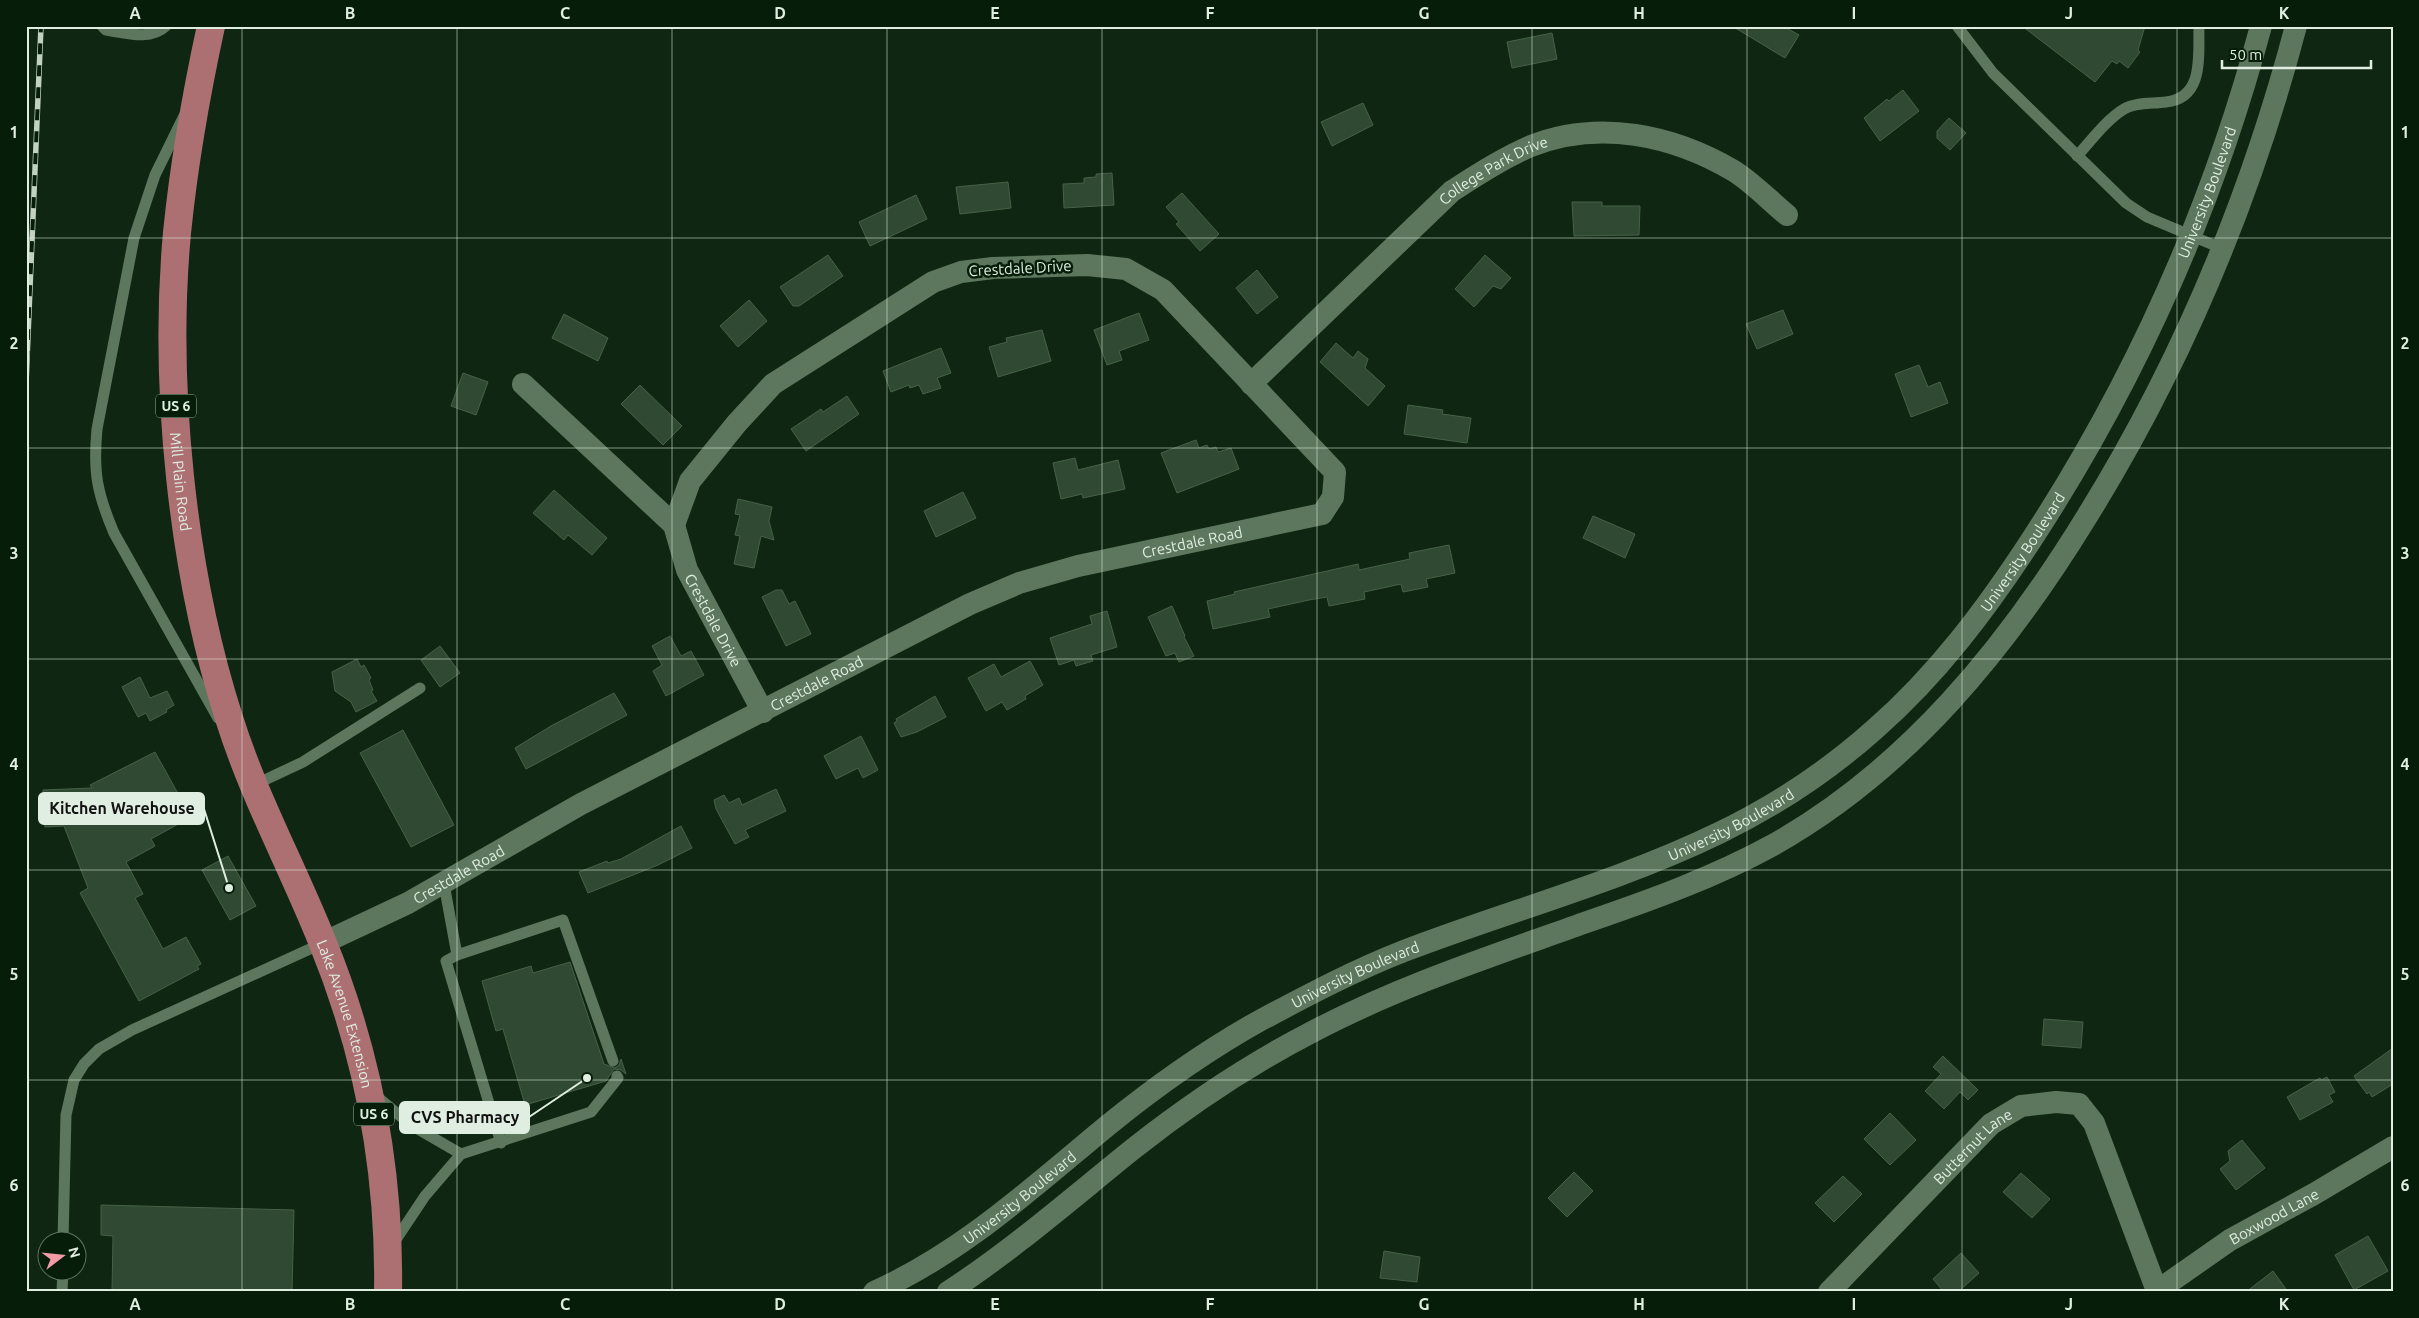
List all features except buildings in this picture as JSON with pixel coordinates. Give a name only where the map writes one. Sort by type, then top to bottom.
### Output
[{"type":"main road","name":"Mill Plain Road","points":[[211,26],[197,87],[185,162],[177,236],[174,312],[179,457],[187,530],[212,660],[230,720],[253,782]]},
{"type":"main road","name":"Lake Avenue Extension","points":[[253,782],[323,943],[347,1007],[370,1090],[381,1151],[389,1250],[388,1292]]},
{"type":"street","name":"University Boulevard","points":[[874,1292],[930,1263],[969,1237],[1158,1087],[1247,1027],[1338,980],[1398,954],[1637,868],[1709,838],[1757,814],[1799,788],[1878,727],[1936,668],[1983,610],[2016,564],[2109,412],[2160,308],[2191,236],[2236,113],[2261,26]]},
{"type":"street","name":"University Boulevard","points":[[948,1292],[989,1266],[1031,1234],[1178,1115],[1221,1084],[1265,1057],[1361,1007],[1411,985],[1632,906],[1724,869],[1774,844],[1860,786],[1901,752],[1975,676],[2044,584],[2109,481],[2139,428],[2192,322],[2223,249],[2268,124],[2296,26]]},
{"type":"street","name":"College Park Drive","points":[[1251,384],[1452,191],[1489,167],[1532,146],[1580,132],[1632,133],[1675,144],[1735,172],[1787,215]]},
{"type":"street","name":"Crestdale Drive","points":[[763,712],[687,570],[674,525],[690,480],[737,423],[773,384],[806,361],[933,282],[961,272],[993,268],[1087,265],[1126,269],[1162,290],[1335,472],[1333,497]]},
{"type":"street","points":[[523,384],[674,525]]},
{"type":"street","name":"Crestdale Road","points":[[323,943],[444,884],[581,804],[970,604],[1019,583],[1078,566],[1322,514],[1333,497]]},
{"type":"street","name":"Butternut Lane","points":[[1829,1292],[1991,1124],[2021,1106],[2056,1102],[2079,1104],[2094,1122],[2157,1292]]},
{"type":"street","name":"Boxwood Lane","points":[[2157,1292],[2230,1240],[2314,1194],[2393,1147]]},
{"type":"lane","points":[[102,26],[106,30],[148,36],[160,32],[166,26]]},
{"type":"lane","points":[[1957,26],[1993,73],[2126,203],[2147,217],[2223,249]]},
{"type":"lane","points":[[2078,156],[2103,128],[2124,109],[2142,104],[2168,102],[2180,98],[2192,86],[2199,70],[2199,26]]},
{"type":"lane","points":[[197,87],[155,175],[134,238],[97,429],[96,480],[103,506],[114,533],[253,782],[303,762],[420,688]]},
{"type":"lane","points":[[444,884],[457,955]]},
{"type":"lane","points":[[501,1143],[446,960],[563,920],[613,1061]]},
{"type":"lane","points":[[63,1230],[66,1115],[74,1080],[84,1064],[99,1049],[132,1030],[323,943]]},
{"type":"lane","points":[[389,1250],[425,1196],[461,1154],[501,1143],[591,1112],[618,1078],[617,1076]]},
{"type":"lane","points":[[370,1090],[411,1125],[461,1154]]},
{"type":"railway","points":[[26,384],[41,26]]},
{"type":"place","name":"Kitchen Warehouse","points":[[229,888]]},
{"type":"place","name":"CVS Pharmacy","points":[[587,1078]]}]
